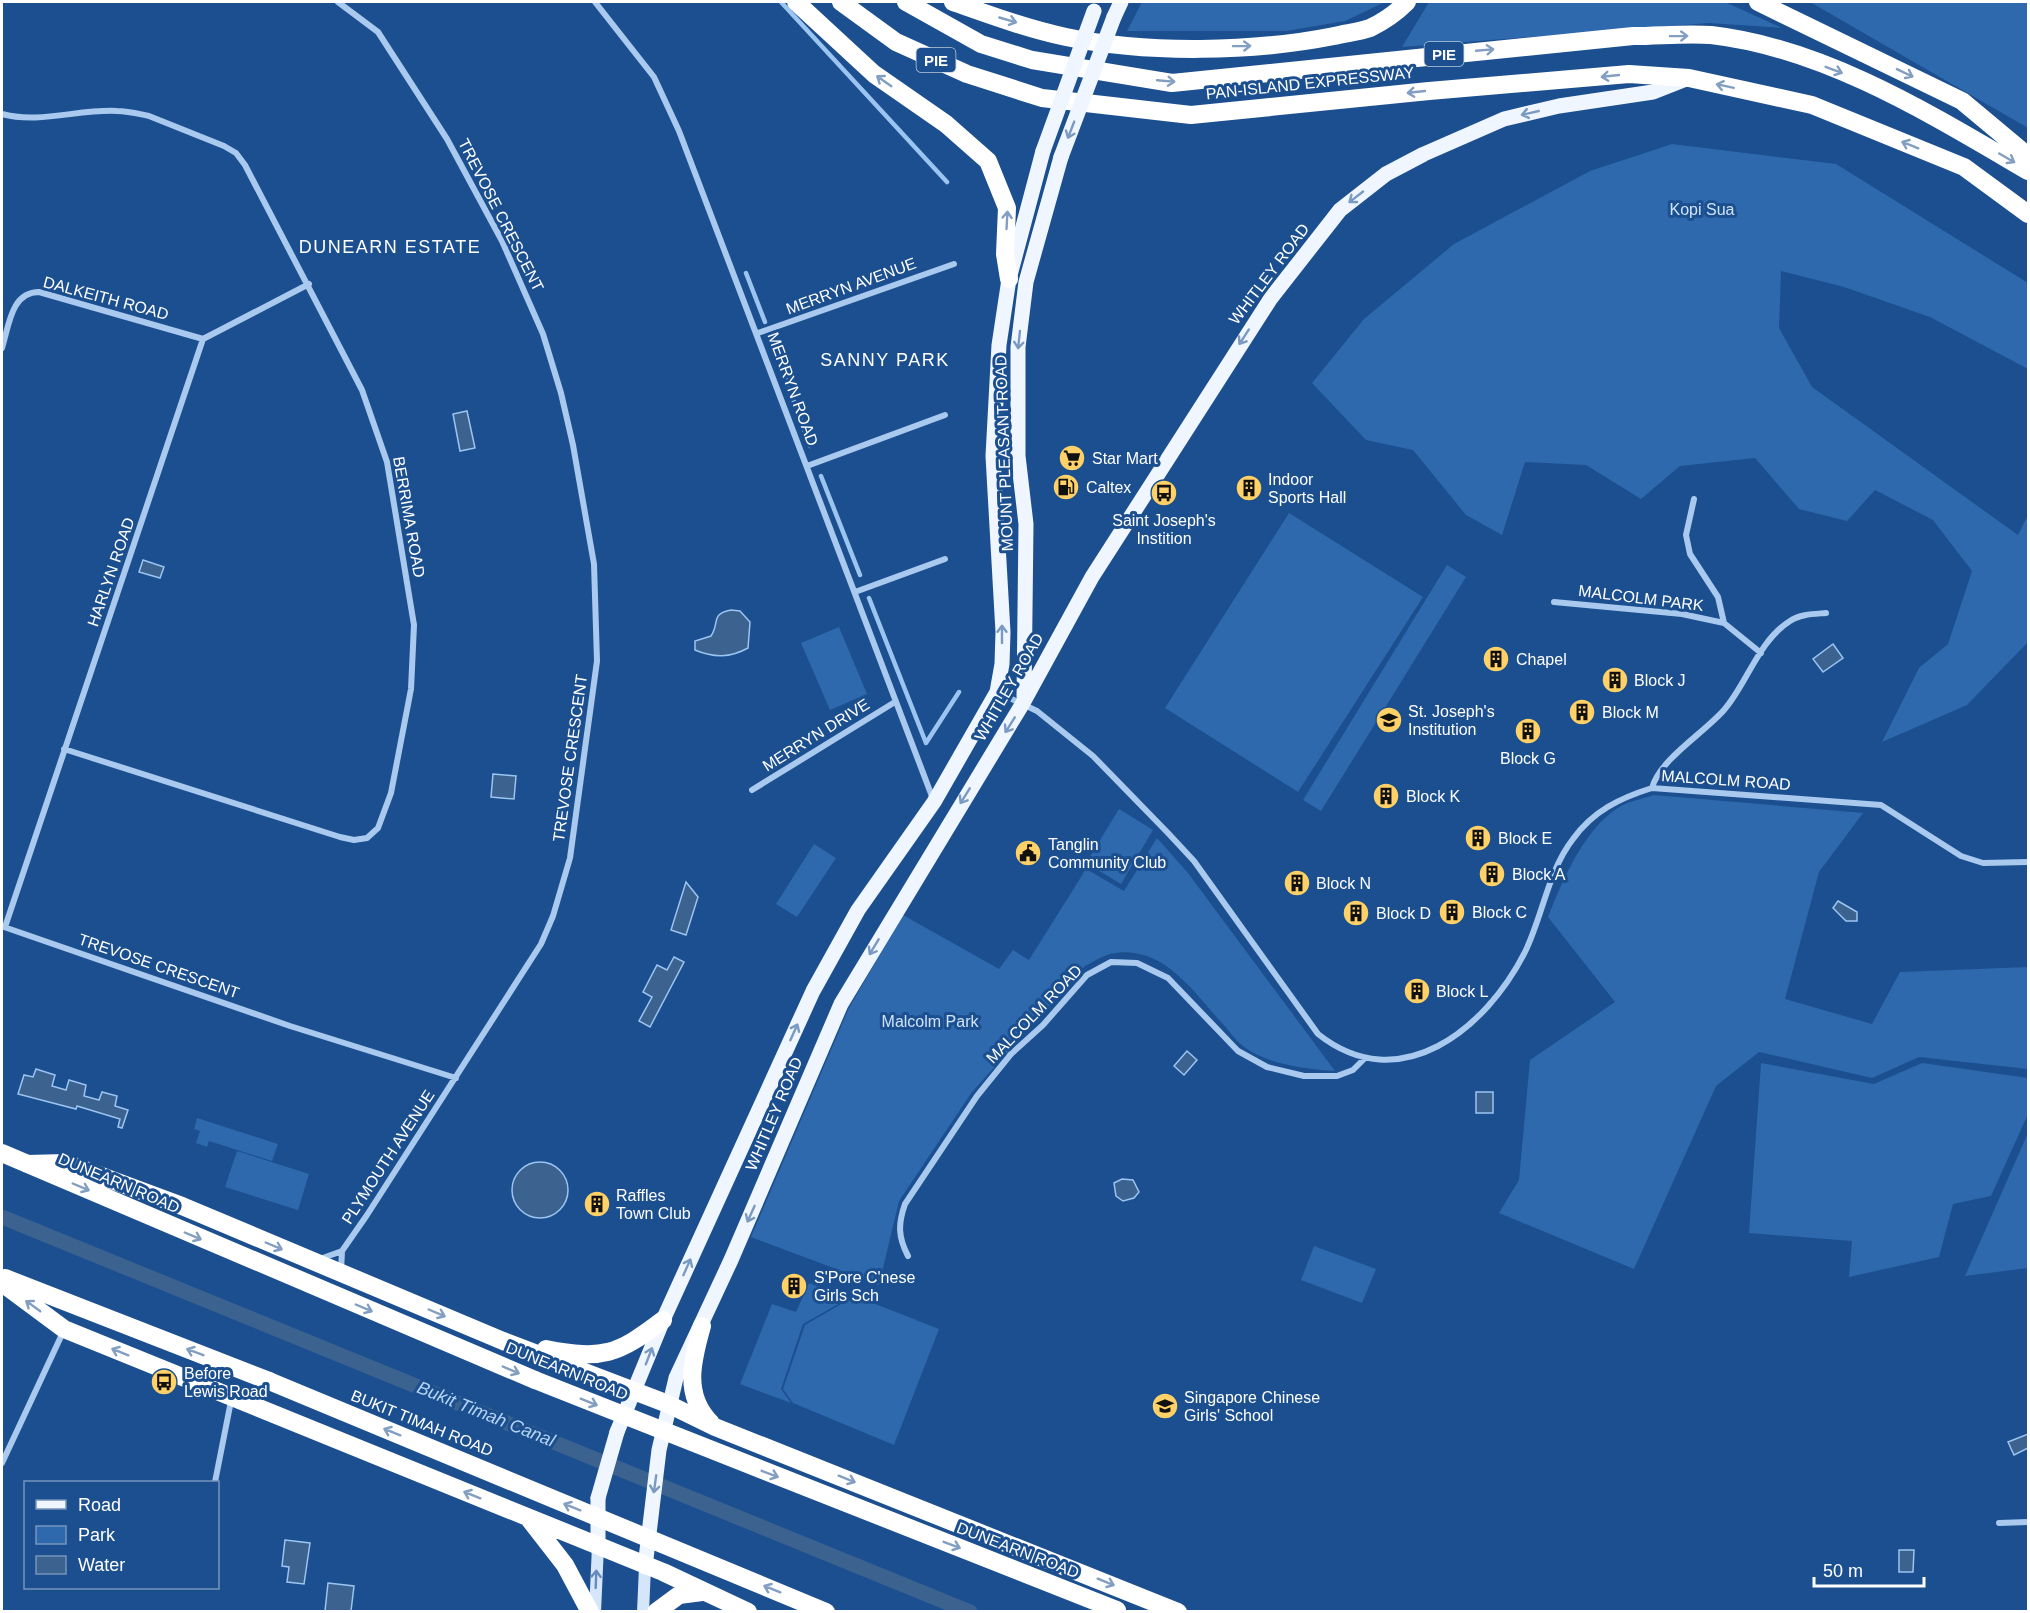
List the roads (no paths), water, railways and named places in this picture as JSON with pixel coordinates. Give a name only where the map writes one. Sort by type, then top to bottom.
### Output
[{"type":"highway","points":[[796,2],[874,74],[946,124],[988,161],[1007,208],[1005,254],[1009,279]]},
{"type":"highway","name":"PAN-ISLAND EXPRESSWAY","points":[[841,2],[896,42],[967,74],[1042,98],[1191,115],[1629,74],[1689,78],[1822,109],[1964,167],[2028,214]]},
{"type":"highway","name":"PAN-ISLAND EXPRESSWAY","points":[[906,2],[981,44],[1032,60],[1172,83],[1622,37],[1710,35],[1779,50],[1849,76],[1912,104],[2028,171]]},
{"type":"highway","points":[[953,2],[1065,37],[1119,46],[1185,48],[1274,45],[1322,38],[1368,28],[1392,16],[1407,2]]},
{"type":"highway","points":[[1758,2],[1962,101],[2028,156]]},
{"type":"highway","name":"DUNEARN ROAD","points":[[2,1154],[546,1384],[1120,1611]]},
{"type":"highway","points":[[27,1164],[66,1163],[182,1206],[502,1341],[668,1404],[715,1426],[1178,1611]]},
{"type":"highway","name":"BUKIT TIMAH ROAD","points":[[2,1276],[269,1381],[826,1611]]},
{"type":"highway","points":[[2,1283],[64,1329],[526,1516],[645,1567],[663,1572],[702,1592],[748,1611]]},
{"type":"highway","points":[[502,1341],[561,1352],[609,1354],[632,1344],[663,1320]]},
{"type":"highway","points":[[702,1326],[691,1379],[694,1400],[702,1414],[715,1426]]},
{"type":"highway","points":[[526,1516],[565,1565],[593,1611]]},
{"type":"highway","points":[[657,1611],[679,1595],[702,1592]]},
{"type":"main road","name":"MOUNT PLEASANT ROAD","points":[[1023,703],[1026,524],[1018,456],[1018,347],[1026,282],[1061,157],[1121,2]]},
{"type":"main road","name":"MOUNT PLEASANT ROAD","points":[[997,692],[1002,664],[1003,632],[993,456],[999,345],[1009,279],[1043,151],[1096,6]]},
{"type":"main road","name":"WHITLEY ROAD","points":[[645,1567],[659,1450],[668,1404],[676,1378],[702,1326],[841,1004],[1023,703],[1092,577],[1271,298],[1340,210],[1386,174],[1424,154],[1504,119],[1559,106],[1653,92],[1689,78]]},
{"type":"main road","name":"WHITLEY ROAD","points":[[598,1546],[598,1498],[617,1432],[663,1320],[813,991],[858,910],[934,802],[997,692]]},
{"type":"main road","points":[[593,1611],[598,1546]]},
{"type":"main road","points":[[644,1611],[645,1567]]},
{"type":"street","name":"TREVOSE CRESCENT","points":[[3,927],[290,1026],[456,1078],[541,944],[561,892],[570,858],[597,661],[594,564],[561,393],[543,334],[519,275],[447,139],[378,32],[338,2]]},
{"type":"street","name":"MERRYN ROAD","points":[[596,2],[654,77],[706,199],[934,802]]},
{"type":"street","name":"BERRIMA ROAD","points":[[2,114],[28,117],[117,111],[149,116],[236,153],[245,165],[309,284],[362,390],[387,462],[414,625],[411,689],[391,793],[378,828],[367,838],[354,840],[340,837],[64,749]]},
{"type":"street","name":"MERRYN AVENUE","points":[[758,333],[954,264]]},
{"type":"street","points":[[203,339],[309,284]]},
{"type":"street","name":"DALKEITH ROAD","points":[[2,348],[17,300],[29,292],[39,292],[203,339]]},
{"type":"street","name":"HARLYN ROAD","points":[[3,927],[203,339]]},
{"type":"street","points":[[807,466],[945,416]]},
{"type":"street","name":"MALCOLM PARK","points":[[1694,499],[1686,534],[1690,554],[1718,597],[1724,623]]},
{"type":"street","points":[[855,592],[945,559]]},
{"type":"street","name":"MALCOLM PARK","points":[[1554,602],[1682,614],[1724,623],[1761,653]]},
{"type":"street","points":[[1652,788],[1654,780],[1668,762],[1725,710],[1761,653],[1790,621],[1806,615],[1826,614]]},
{"type":"street","name":"MALCOLM ROAD","points":[[997,692],[1037,711],[1093,756],[1194,861],[1318,1034],[1337,1049],[1379,1061],[1404,1060],[1462,1033],[1503,989],[1525,952],[1559,860],[1573,838],[1594,815],[1622,798],[1652,788],[1881,805],[1961,856],[1983,863],[2028,862]]},
{"type":"street","name":"MERRYN DRIVE","points":[[752,790],[895,702]]},
{"type":"street","name":"MALCOLM ROAD","points":[[908,1256],[901,1244],[898,1224],[905,1204],[977,1096],[1011,1054],[1043,1025],[1087,975],[1111,962],[1137,963],[1168,978],[1238,1051],[1267,1066],[1304,1076],[1337,1076],[1353,1070],[1365,1058]]},
{"type":"street","name":"PLYMOUTH AVENUE","points":[[342,1251],[456,1078]]},
{"type":"street","points":[[314,1262],[342,1251],[341,1273]]},
{"type":"street","points":[[2,1463],[64,1329]]},
{"type":"street","points":[[215,1481],[232,1398]]},
{"type":"street","points":[[1999,1523],[2028,1522]]},
{"type":"water","points":[[467,411],[475,448],[460,451],[453,414]]},
{"type":"water","points":[[143,560],[164,567],[160,578],[139,572]]},
{"type":"water","points":[[731,610],[740,611],[750,622],[748,648],[735,654],[722,656],[695,650],[695,641],[711,636],[720,614]]},
{"type":"water","points":[[1833,644],[1843,658],[1823,672],[1813,659]]},
{"type":"water","points":[[493,774],[516,776],[514,799],[491,797]]},
{"type":"water","points":[[686,882],[698,897],[686,935],[671,930]]},
{"type":"water","points":[[1838,901],[1857,912],[1857,921],[1846,921],[1833,908]]},
{"type":"water","points":[[674,957],[684,962],[650,1027],[639,1021],[652,997],[643,992],[657,965],[667,970]]},
{"type":"water","points":[[1187,1051],[1197,1060],[1184,1075],[1174,1066]]},
{"type":"water","points":[[36,1069],[55,1075],[52,1086],[66,1090],[69,1080],[86,1085],[84,1096],[99,1100],[102,1092],[117,1096],[115,1106],[128,1110],[122,1128],[118,1127],[120,1119],[77,1106],[76,1109],[18,1094],[24,1075],[33,1077]]},
{"type":"water","points":[[1476,1092],[1493,1092],[1493,1113],[1476,1113]]},
{"type":"water","points":[[540,1162],[551,1164],[560,1170],[566,1179],[568,1190],[566,1201],[560,1210],[551,1216],[540,1218],[529,1216],[520,1210],[514,1201],[512,1190],[514,1179],[520,1170],[529,1164]]},
{"type":"water","points":[[1122,1179],[1133,1180],[1139,1192],[1134,1198],[1123,1201],[1116,1196],[1114,1183]]},
{"type":"water","points":[[2028,1434],[2028,1448],[2014,1455],[2008,1442]]},
{"type":"water","points":[[285,1540],[310,1543],[304,1584],[287,1582],[289,1567],[282,1566]]},
{"type":"water","points":[[1899,1550],[1914,1550],[1913,1572],[1899,1572]]},
{"type":"water","points":[[328,1583],[354,1586],[351,1611],[325,1611]]},
{"type":"waterway","points":[[781,2],[947,182]]},
{"type":"waterway","points":[[746,273],[765,322]]},
{"type":"waterway","points":[[772,341],[810,446]]},
{"type":"waterway","points":[[821,476],[860,575]]},
{"type":"waterway","points":[[869,598],[926,743]]},
{"type":"waterway","points":[[926,743],[959,692]]},
{"type":"waterway","name":"Bukit Timah Canal","points":[[2,1217],[970,1612]]},
{"type":"place","name":"Star Mart","points":[[1072,458]]},
{"type":"place","name":"Caltex","points":[[1066,487]]},
{"type":"place","name":"Indoor Sports Hall","points":[[1249,488]]},
{"type":"place","name":"Saint Joseph's Instition","points":[[1164,493]]},
{"type":"place","name":"Chapel","points":[[1496,659]]},
{"type":"place","name":"Block J","points":[[1615,680]]},
{"type":"place","name":"Block M","points":[[1582,712]]},
{"type":"place","name":"St. Joseph's Institution","points":[[1389,720]]},
{"type":"place","name":"Block G","points":[[1528,731]]},
{"type":"place","name":"Block K","points":[[1386,796]]},
{"type":"place","name":"Block E","points":[[1478,838]]},
{"type":"place","name":"Tanglin Community Club","points":[[1028,853]]},
{"type":"place","name":"Block A","points":[[1492,874]]},
{"type":"place","name":"Block N","points":[[1297,883]]},
{"type":"place","name":"Block C","points":[[1452,912]]},
{"type":"place","name":"Block D","points":[[1356,913]]},
{"type":"place","name":"Block L","points":[[1417,991]]},
{"type":"place","name":"Raffles Town Club","points":[[597,1204]]},
{"type":"place","name":"S'Pore C'nese Girls Sch","points":[[794,1286]]},
{"type":"place","name":"Before Lewis Road","points":[[164,1382]]},
{"type":"place","name":"Singapore Chinese Girls' School","points":[[1165,1406]]},
{"type":"district","name":"DUNEARN ESTATE","points":[[390,247]]},
{"type":"district","name":"SANNY PARK","points":[[885,360]]},
{"type":"park label","name":"Kopi Sua","points":[[1702,209]]},
{"type":"park label","name":"Malcolm Park","points":[[930,1021]]}]
